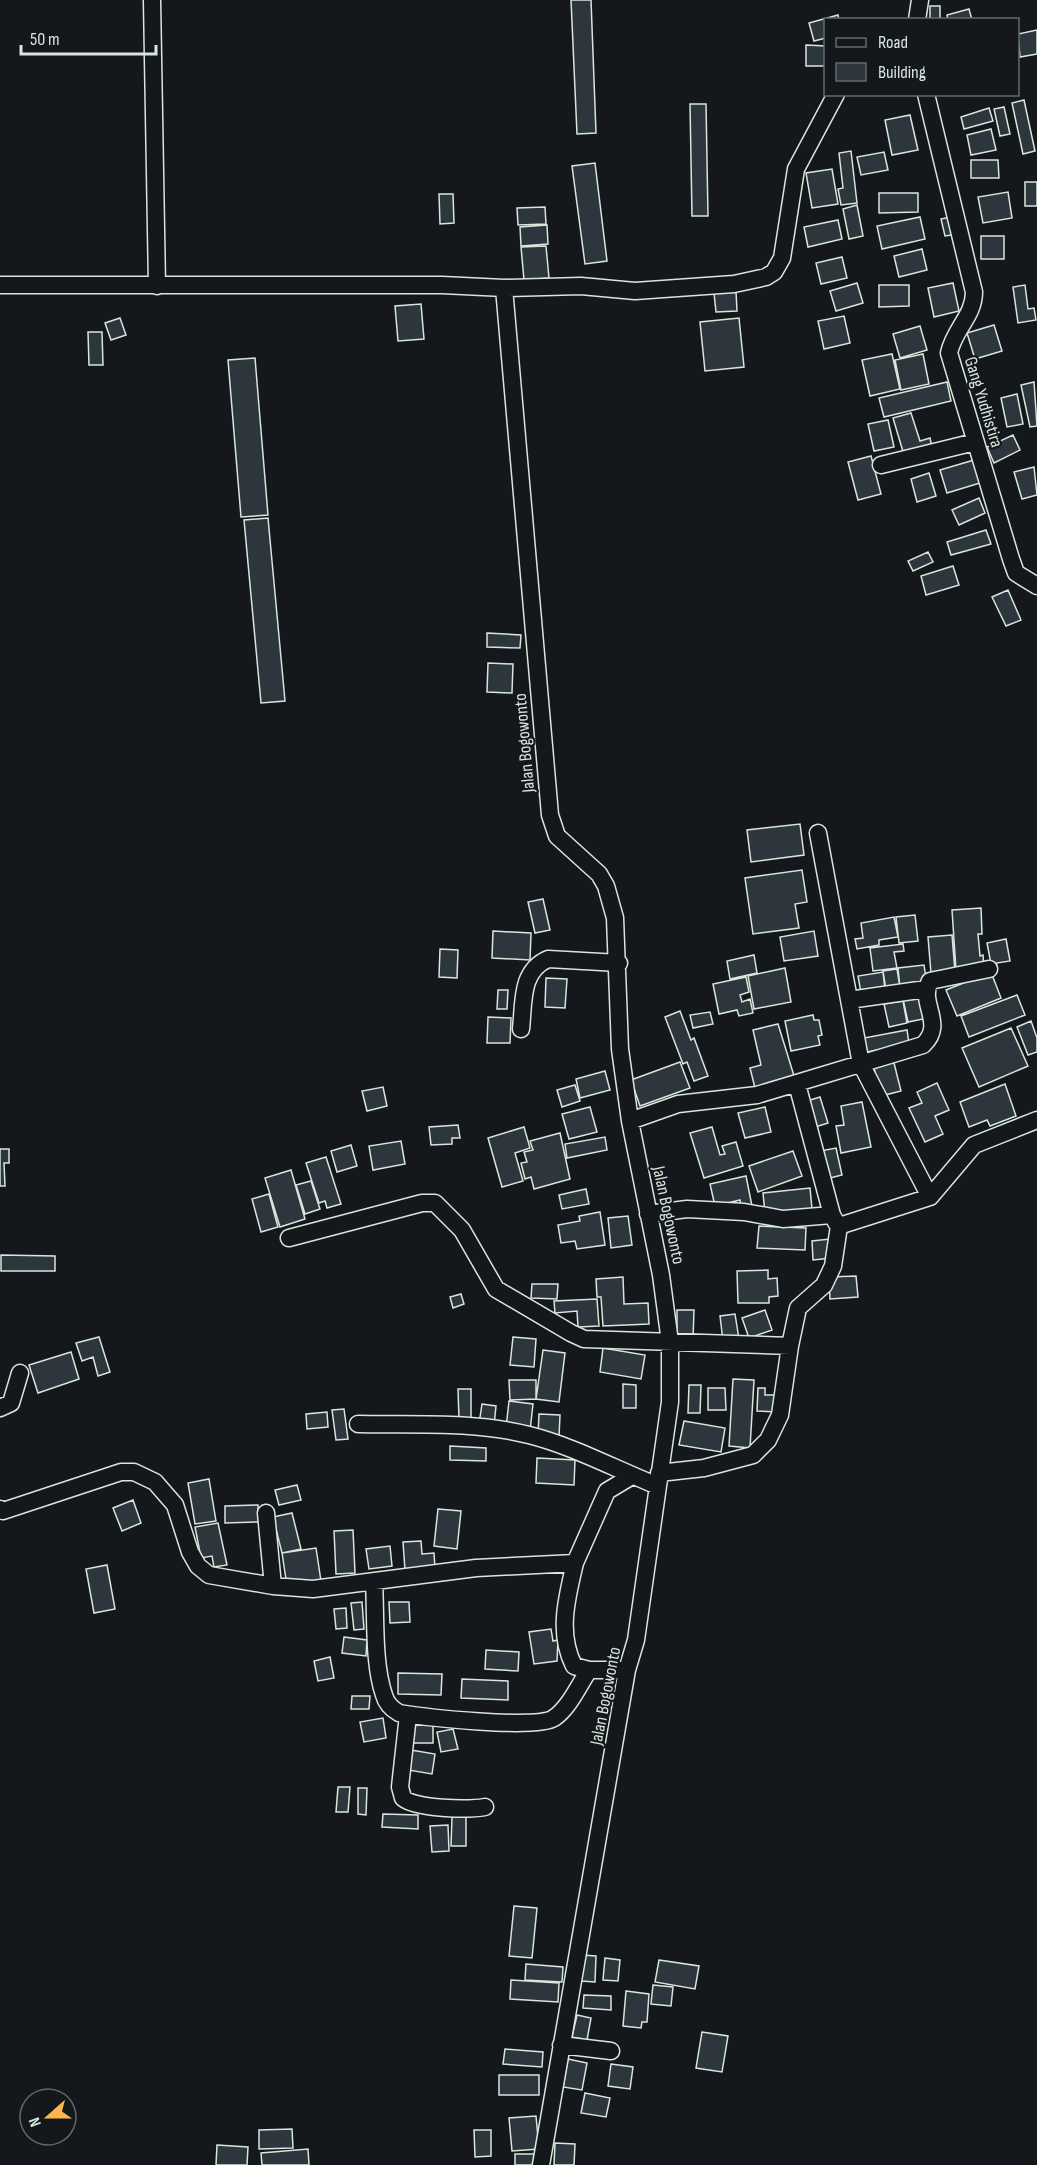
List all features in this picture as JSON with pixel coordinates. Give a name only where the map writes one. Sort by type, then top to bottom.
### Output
[{"type":"street","points":[[152,0],[157,286]]},
{"type":"street","points":[[917,18],[920,0]]},
{"type":"street","points":[[0,285],[442,285],[504,288],[581,286],[635,291],[734,284],[774,272],[782,258],[796,169],[835,96]]},
{"type":"street","name":"Gang Yudhistira","points":[[926,96],[974,292],[970,314],[959,327],[949,353],[1011,559],[1016,573],[1031,583]]},
{"type":"street","name":"Jalan Bogowonto","points":[[504,288],[550,815],[557,836],[599,874],[606,886],[615,918],[619,963],[620,1049],[630,1121],[661,1275],[670,1342],[670,1402],[636,1640],[627,1670],[541,2165]]},
{"type":"street","points":[[881,465],[975,442]]},
{"type":"street","points":[[818,833],[861,1064],[930,1197]]},
{"type":"street","points":[[521,1029],[527,976],[541,962],[548,959],[619,963]]},
{"type":"street","points":[[849,1000],[926,989],[934,979],[988,969]]},
{"type":"street","points":[[630,1121],[678,1104],[757,1095],[923,1045],[931,1037],[933,1026],[926,989]]},
{"type":"street","points":[[358,1424],[482,1427],[528,1434],[571,1449],[632,1476],[658,1479],[753,1455],[768,1440],[780,1415],[789,1346],[798,1308],[824,1285],[833,1266],[835,1220],[797,1084]]},
{"type":"street","points":[[648,1214],[687,1209],[744,1212],[783,1219],[835,1220],[930,1197],[974,1145],[1037,1120]]},
{"type":"street","points":[[290,1238],[423,1203],[435,1203],[462,1230],[496,1289],[571,1334],[584,1339],[789,1346]]},
{"type":"street","points":[[0,1408],[10,1403],[20,1373]]},
{"type":"street","points":[[0,1509],[3,1511],[122,1472],[134,1472],[155,1482],[175,1505],[198,1566],[209,1575],[273,1586],[313,1589],[476,1568],[575,1563]]},
{"type":"street","points":[[627,1670],[589,1670],[574,1666],[565,1642],[565,1602],[575,1563],[607,1491],[632,1476]]},
{"type":"street","points":[[266,1513],[273,1586]]},
{"type":"street","points":[[374,1582],[380,1674],[384,1695],[393,1710],[408,1714],[521,1723],[551,1720],[560,1713],[589,1670]]},
{"type":"street","points":[[408,1714],[400,1786],[403,1797],[421,1804],[467,1809],[485,1807]]},
{"type":"street","points":[[561,2045],[611,2051]]},
{"type":"building","points":[[571,0],[591,0],[596,133],[577,134]]},
{"type":"building","points":[[930,6],[940,6],[940,18],[930,18]]},
{"type":"building","points":[[969,9],[971,18],[948,18],[947,15]]},
{"type":"building","points":[[824,19],[824,38],[814,41],[809,23]]},
{"type":"building","points":[[1037,30],[1037,54],[1020,57],[1019,34]]},
{"type":"building","points":[[806,45],[824,46],[824,66],[806,66]]},
{"type":"building","points":[[1024,100],[1035,151],[1023,154],[1012,103]]},
{"type":"building","points":[[690,104],[706,104],[708,216],[692,216]]},
{"type":"building","points":[[1004,107],[1010,134],[1000,136],[994,109]]},
{"type":"building","points":[[989,108],[993,121],[964,129],[961,117]]},
{"type":"building","points":[[910,115],[918,150],[892,155],[885,120]]},
{"type":"building","points":[[991,129],[996,150],[971,155],[967,135]]},
{"type":"building","points":[[851,151],[857,203],[841,205],[838,189],[843,188],[839,153]]},
{"type":"building","points":[[884,152],[888,170],[861,175],[857,157]]},
{"type":"building","points":[[971,160],[998,160],[999,178],[971,178]]},
{"type":"building","points":[[595,163],[607,261],[585,264],[572,166]]},
{"type":"building","points":[[832,169],[838,204],[812,208],[806,173]]},
{"type":"building","points":[[1025,182],[1037,182],[1037,206],[1025,206]]},
{"type":"building","points":[[1008,192],[1012,218],[983,223],[978,197]]},
{"type":"building","points":[[879,193],[918,193],[918,212],[879,213]]},
{"type":"building","points":[[439,194],[453,194],[454,223],[440,224]]},
{"type":"building","points":[[857,205],[863,236],[849,239],[843,209]]},
{"type":"building","points":[[545,207],[546,224],[518,225],[517,208]]},
{"type":"building","points":[[955,216],[958,234],[945,236],[941,219]]},
{"type":"building","points":[[920,217],[925,239],[882,249],[877,226]]},
{"type":"building","points":[[838,220],[842,239],[808,247],[804,227]]},
{"type":"building","points":[[547,225],[548,244],[521,246],[520,227]]},
{"type":"building","points":[[981,236],[1004,236],[1004,259],[981,259]]},
{"type":"building","points":[[546,246],[549,278],[524,280],[521,247]]},
{"type":"building","points":[[922,249],[927,270],[899,277],[894,256]]},
{"type":"building","points":[[842,257],[847,278],[821,284],[816,263]]},
{"type":"building","points":[[857,283],[863,303],[836,311],[830,291]]},
{"type":"building","points":[[953,283],[959,311],[934,317],[928,288]]},
{"type":"building","points":[[879,285],[909,285],[909,306],[879,307]]},
{"type":"building","points":[[1025,285],[1028,309],[1034,308],[1036,320],[1018,323],[1013,287]]},
{"type":"building","points":[[736,291],[737,311],[716,312],[714,293]]},
{"type":"building","points":[[421,304],[424,339],[398,341],[395,306]]},
{"type":"building","points":[[844,316],[850,343],[824,349],[818,321]]},
{"type":"building","points":[[120,318],[126,335],[111,340],[105,323]]},
{"type":"building","points":[[739,318],[744,367],[705,371],[700,322]]},
{"type":"building","points":[[994,325],[1002,351],[975,359],[967,333]]},
{"type":"building","points":[[920,326],[927,350],[900,358],[893,334]]},
{"type":"building","points":[[88,332],[102,332],[103,365],[89,365]]},
{"type":"building","points":[[892,354],[900,389],[870,396],[862,360]]},
{"type":"building","points":[[923,354],[929,384],[901,390],[895,360]]},
{"type":"building","points":[[255,358],[268,515],[241,517],[228,360]]},
{"type":"building","points":[[947,382],[951,401],[884,417],[879,398]]},
{"type":"building","points":[[1034,382],[1037,426],[1030,427],[1021,385]]},
{"type":"building","points":[[1017,394],[1023,424],[1007,427],[1001,398]]},
{"type":"building","points":[[911,413],[920,441],[930,438],[932,447],[904,455],[893,418]]},
{"type":"building","points":[[888,420],[894,447],[874,451],[868,424]]},
{"type":"building","points":[[1013,435],[1020,450],[994,463],[987,447]]},
{"type":"building","points":[[871,456],[881,494],[858,500],[848,462]]},
{"type":"building","points":[[974,460],[980,483],[947,493],[940,470]]},
{"type":"building","points":[[1034,467],[1037,495],[1022,499],[1014,472]]},
{"type":"building","points":[[929,473],[936,496],[917,502],[911,479]]},
{"type":"building","points":[[979,498],[985,513],[959,525],[952,510]]},
{"type":"building","points":[[268,518],[285,701],[261,703],[244,520]]},
{"type":"building","points":[[986,530],[991,544],[951,555],[947,542]]},
{"type":"building","points":[[928,552],[933,562],[913,571],[908,561]]},
{"type":"building","points":[[953,566],[959,585],[926,595],[921,576]]},
{"type":"building","points":[[1008,590],[1021,620],[1006,626],[992,597]]},
{"type":"building","points":[[487,633],[521,635],[520,648],[487,647]]},
{"type":"building","points":[[488,663],[513,664],[512,693],[487,692]]},
{"type":"building","points":[[800,824],[804,855],[751,862],[747,830]]},
{"type":"building","points":[[802,870],[807,902],[795,904],[799,928],[753,934],[745,878]]},
{"type":"building","points":[[543,899],[550,930],[535,933],[528,902]]},
{"type":"building","points":[[981,908],[982,934],[978,934],[980,956],[983,955],[984,968],[956,970],[952,910]]},
{"type":"building","points":[[915,915],[918,941],[899,943],[896,917]]},
{"type":"building","points":[[894,917],[898,937],[879,940],[879,945],[857,949],[855,939],[863,938],[861,923]]},
{"type":"building","points":[[493,931],[531,933],[530,960],[492,958]]},
{"type":"building","points":[[814,931],[818,956],[784,961],[780,937]]},
{"type":"building","points":[[952,935],[955,972],[931,973],[928,937]]},
{"type":"building","points":[[1006,939],[1010,961],[991,964],[987,943]]},
{"type":"building","points":[[903,944],[904,951],[894,952],[897,968],[873,971],[870,948]]},
{"type":"building","points":[[440,949],[458,950],[457,978],[439,977]]},
{"type":"building","points":[[754,955],[757,973],[730,979],[727,961]]},
{"type":"building","points":[[924,965],[927,985],[900,988],[898,968]]},
{"type":"building","points":[[785,968],[791,1002],[754,1009],[748,976]]},
{"type":"building","points":[[897,969],[900,988],[886,990],[883,971]]},
{"type":"building","points":[[883,972],[885,990],[861,993],[858,976]]},
{"type":"building","points":[[991,972],[1001,998],[957,1016],[946,990]]},
{"type":"building","points":[[746,977],[749,992],[740,995],[742,1002],[750,999],[753,1013],[739,1016],[737,1010],[719,1014],[713,984]]},
{"type":"building","points":[[546,978],[567,979],[565,1008],[545,1007]]},
{"type":"building","points":[[498,990],[508,990],[507,1009],[497,1009]]},
{"type":"building","points":[[923,995],[928,1018],[908,1022],[903,999]]},
{"type":"building","points":[[1017,995],[1025,1015],[969,1037],[961,1016]]},
{"type":"building","points":[[903,1001],[907,1023],[889,1027],[884,1004]]},
{"type":"building","points":[[680,1011],[691,1040],[694,1038],[708,1076],[694,1081],[687,1062],[683,1064],[665,1017]]},
{"type":"building","points":[[710,1012],[713,1024],[693,1028],[690,1015]]},
{"type":"building","points":[[813,1015],[814,1020],[819,1020],[822,1035],[818,1036],[820,1045],[791,1051],[785,1021]]},
{"type":"building","points":[[488,1017],[511,1018],[510,1043],[487,1043]]},
{"type":"building","points":[[1031,1021],[1037,1038],[1037,1052],[1028,1055],[1017,1027]]},
{"type":"building","points":[[778,1024],[795,1079],[755,1088],[750,1068],[761,1065],[753,1030]]},
{"type":"building","points":[[1011,1028],[1028,1066],[979,1087],[962,1048]]},
{"type":"building","points":[[907,1030],[909,1044],[867,1052],[864,1038]]},
{"type":"building","points":[[893,1059],[901,1091],[881,1096],[873,1064]]},
{"type":"building","points":[[680,1062],[690,1088],[640,1106],[631,1080]]},
{"type":"building","points":[[605,1071],[610,1090],[580,1098],[576,1079]]},
{"type":"building","points":[[937,1083],[949,1110],[935,1116],[943,1134],[925,1142],[909,1108],[922,1103],[917,1092]]},
{"type":"building","points":[[1005,1084],[1016,1116],[990,1126],[987,1120],[969,1127],[960,1102]]},
{"type":"building","points":[[575,1085],[580,1101],[562,1107],[557,1090]]},
{"type":"building","points":[[383,1087],[387,1106],[367,1111],[362,1091]]},
{"type":"building","points":[[820,1097],[828,1123],[812,1128],[804,1102]]},
{"type":"building","points":[[862,1102],[871,1147],[841,1153],[836,1126],[844,1125],[841,1106]]},
{"type":"building","points":[[590,1107],[597,1132],[569,1139],[562,1114]]},
{"type":"building","points":[[765,1107],[771,1132],[745,1138],[738,1113]]},
{"type":"building","points":[[458,1125],[460,1138],[452,1138],[452,1144],[431,1145],[429,1127]]},
{"type":"building","points":[[524,1127],[530,1148],[515,1153],[523,1181],[502,1187],[488,1138]]},
{"type":"building","points":[[712,1127],[720,1155],[725,1154],[722,1146],[736,1142],[743,1166],[704,1178],[690,1133]]},
{"type":"building","points":[[560,1133],[570,1179],[534,1189],[531,1177],[525,1179],[521,1163],[527,1162],[524,1152],[533,1150],[530,1141]]},
{"type":"building","points":[[605,1137],[607,1150],[567,1158],[565,1144]]},
{"type":"building","points":[[401,1141],[405,1164],[373,1170],[369,1146]]},
{"type":"building","points":[[351,1145],[357,1166],[337,1172],[331,1151]]},
{"type":"building","points":[[836,1148],[842,1175],[826,1179],[820,1151]]},
{"type":"building","points":[[0,1149],[9,1149],[9,1163],[4,1163],[5,1186],[0,1186]]},
{"type":"building","points":[[793,1151],[802,1176],[758,1192],[749,1166]]},
{"type":"building","points":[[326,1157],[341,1204],[327,1208],[325,1201],[319,1203],[306,1163]]},
{"type":"building","points":[[291,1170],[305,1219],[280,1227],[265,1178]]},
{"type":"building","points":[[746,1176],[752,1206],[741,1208],[740,1200],[715,1206],[710,1184]]},
{"type":"building","points":[[311,1181],[320,1209],[305,1214],[296,1185]]},
{"type":"building","points":[[810,1188],[812,1209],[765,1214],[763,1193]]},
{"type":"building","points":[[586,1189],[589,1204],[562,1209],[559,1195]]},
{"type":"building","points":[[269,1194],[278,1227],[261,1232],[252,1199]]},
{"type":"building","points":[[600,1212],[605,1245],[577,1249],[575,1241],[561,1243],[558,1225],[580,1221],[579,1216]]},
{"type":"building","points":[[628,1216],[632,1245],[611,1248],[608,1218]]},
{"type":"building","points":[[759,1226],[806,1228],[805,1250],[757,1248]]},
{"type":"building","points":[[830,1239],[832,1258],[813,1260],[812,1241]]},
{"type":"building","points":[[1,1255],[55,1256],[55,1271],[1,1271]]},
{"type":"building","points":[[768,1270],[768,1279],[777,1278],[778,1296],[769,1297],[769,1303],[738,1303],[737,1271]]},
{"type":"building","points":[[856,1276],[858,1297],[830,1299],[829,1277]]},
{"type":"building","points":[[623,1277],[624,1304],[648,1303],[649,1324],[603,1326],[601,1297],[597,1297],[596,1279]]},
{"type":"building","points":[[532,1284],[558,1284],[557,1299],[531,1298]]},
{"type":"building","points":[[461,1294],[464,1304],[453,1308],[450,1297]]},
{"type":"building","points":[[597,1299],[599,1326],[578,1327],[577,1311],[555,1313],[554,1301]]},
{"type":"building","points":[[677,1310],[694,1310],[693,1339],[677,1338]]},
{"type":"building","points":[[765,1310],[772,1330],[749,1338],[742,1318]]},
{"type":"building","points":[[735,1314],[739,1339],[723,1341],[720,1316]]},
{"type":"building","points":[[99,1337],[110,1372],[98,1376],[93,1357],[82,1361],[76,1343]]},
{"type":"building","points":[[513,1337],[536,1339],[534,1367],[510,1365]]},
{"type":"building","points":[[603,1348],[645,1355],[641,1379],[600,1372]]},
{"type":"building","points":[[543,1350],[565,1353],[559,1402],[536,1399]]},
{"type":"building","points":[[71,1352],[79,1379],[38,1393],[29,1365]]},
{"type":"building","points":[[733,1379],[754,1380],[750,1448],[729,1446]]},
{"type":"building","points":[[509,1380],[536,1380],[536,1399],[510,1400]]},
{"type":"building","points":[[623,1384],[636,1385],[636,1408],[623,1408]]},
{"type":"building","points":[[689,1385],[701,1385],[700,1413],[688,1413]]},
{"type":"building","points":[[708,1388],[725,1388],[726,1410],[708,1410]]},
{"type":"building","points":[[758,1388],[765,1388],[765,1395],[777,1395],[777,1412],[757,1411]]},
{"type":"building","points":[[458,1389],[471,1389],[471,1419],[459,1419]]},
{"type":"building","points":[[509,1401],[533,1404],[530,1431],[506,1428]]},
{"type":"building","points":[[482,1404],[496,1406],[494,1426],[479,1424]]},
{"type":"building","points":[[344,1409],[348,1439],[336,1440],[332,1410]]},
{"type":"building","points":[[327,1412],[328,1427],[307,1429],[306,1414]]},
{"type":"building","points":[[539,1414],[560,1415],[559,1437],[538,1436]]},
{"type":"building","points":[[684,1421],[725,1428],[721,1452],[679,1445]]},
{"type":"building","points":[[450,1446],[486,1448],[486,1461],[450,1460]]},
{"type":"building","points":[[537,1458],[575,1460],[574,1485],[536,1483]]},
{"type":"building","points":[[209,1479],[216,1521],[195,1524],[188,1483]]},
{"type":"building","points":[[297,1485],[301,1500],[279,1505],[275,1490]]},
{"type":"building","points":[[133,1500],[141,1523],[122,1531],[113,1508]]},
{"type":"building","points":[[258,1505],[258,1522],[225,1523],[225,1506]]},
{"type":"building","points":[[438,1509],[461,1511],[457,1549],[434,1546]]},
{"type":"building","points":[[292,1513],[301,1549],[282,1553],[273,1517]]},
{"type":"building","points":[[218,1523],[227,1565],[214,1567],[212,1556],[201,1558],[195,1527]]},
{"type":"building","points":[[353,1530],[355,1573],[336,1574],[334,1531]]},
{"type":"building","points":[[421,1541],[422,1554],[434,1553],[435,1568],[405,1570],[403,1542]]},
{"type":"building","points":[[390,1546],[392,1566],[369,1569],[366,1549]]},
{"type":"building","points":[[316,1548],[321,1581],[287,1586],[282,1553]]},
{"type":"building","points":[[107,1565],[115,1609],[94,1613],[86,1569]]},
{"type":"building","points":[[362,1602],[364,1629],[354,1630],[351,1603]]},
{"type":"building","points":[[389,1602],[409,1602],[410,1622],[390,1623]]},
{"type":"building","points":[[346,1608],[347,1628],[336,1629],[334,1609]]},
{"type":"building","points":[[551,1629],[553,1641],[558,1640],[557,1661],[534,1664],[529,1632]]},
{"type":"building","points":[[344,1637],[367,1640],[366,1656],[342,1653]]},
{"type":"building","points":[[486,1650],[519,1652],[518,1671],[485,1669]]},
{"type":"building","points":[[330,1657],[334,1678],[318,1681],[314,1661]]},
{"type":"building","points":[[398,1673],[442,1674],[441,1695],[398,1694]]},
{"type":"building","points":[[462,1679],[508,1681],[508,1700],[461,1698]]},
{"type":"building","points":[[352,1696],[370,1696],[369,1709],[351,1709]]},
{"type":"building","points":[[383,1718],[386,1738],[364,1742],[360,1722]]},
{"type":"building","points":[[433,1720],[433,1743],[411,1743],[411,1721]]},
{"type":"building","points":[[453,1729],[458,1749],[441,1752],[437,1732]]},
{"type":"building","points":[[411,1750],[435,1754],[432,1774],[408,1770]]},
{"type":"building","points":[[338,1787],[350,1787],[348,1812],[336,1812]]},
{"type":"building","points":[[358,1788],[367,1788],[366,1815],[358,1814]]},
{"type":"building","points":[[383,1814],[418,1815],[418,1829],[382,1827]]},
{"type":"building","points":[[452,1817],[466,1817],[466,1846],[451,1846]]},
{"type":"building","points":[[448,1825],[449,1851],[432,1852],[430,1826]]},
{"type":"building","points":[[514,1906],[537,1908],[532,1958],[509,1956]]},
{"type":"building","points":[[582,1955],[596,1956],[595,1982],[581,1981]]},
{"type":"building","points":[[605,1958],[620,1960],[618,1981],[603,1980]]},
{"type":"building","points":[[659,1960],[699,1966],[695,1989],[655,1982]]},
{"type":"building","points":[[526,1964],[563,1967],[562,1982],[525,1980]]},
{"type":"building","points":[[511,1980],[559,1983],[558,2002],[510,1999]]},
{"type":"building","points":[[653,1985],[673,1987],[671,2006],[651,2004]]},
{"type":"building","points":[[626,1991],[649,1994],[647,2022],[642,2022],[641,2028],[623,2026]]},
{"type":"building","points":[[584,1995],[611,1996],[611,2010],[583,2008]]},
{"type":"building","points":[[577,2015],[591,2018],[587,2040],[572,2037]]},
{"type":"building","points":[[702,2032],[728,2036],[722,2072],[696,2068]]},
{"type":"building","points":[[505,2049],[543,2052],[542,2067],[503,2064]]},
{"type":"building","points":[[568,2059],[587,2063],[582,2090],[563,2087]]},
{"type":"building","points":[[611,2064],[633,2067],[630,2089],[608,2086]]},
{"type":"building","points":[[499,2075],[539,2075],[539,2095],[499,2095]]},
{"type":"building","points":[[585,2093],[610,2098],[606,2117],[581,2113]]},
{"type":"building","points":[[536,2116],[539,2149],[512,2151],[509,2118]]},
{"type":"building","points":[[292,2129],[293,2148],[259,2149],[259,2130]]},
{"type":"building","points":[[474,2130],[491,2130],[491,2156],[475,2157]]},
{"type":"building","points":[[555,2143],[575,2144],[574,2165],[554,2165]]},
{"type":"building","points":[[217,2145],[248,2147],[247,2165],[216,2165]]},
{"type":"building","points":[[308,2149],[309,2165],[262,2165],[261,2153]]},
{"type":"building","points":[[515,2154],[535,2154],[535,2165],[515,2165]]}]
